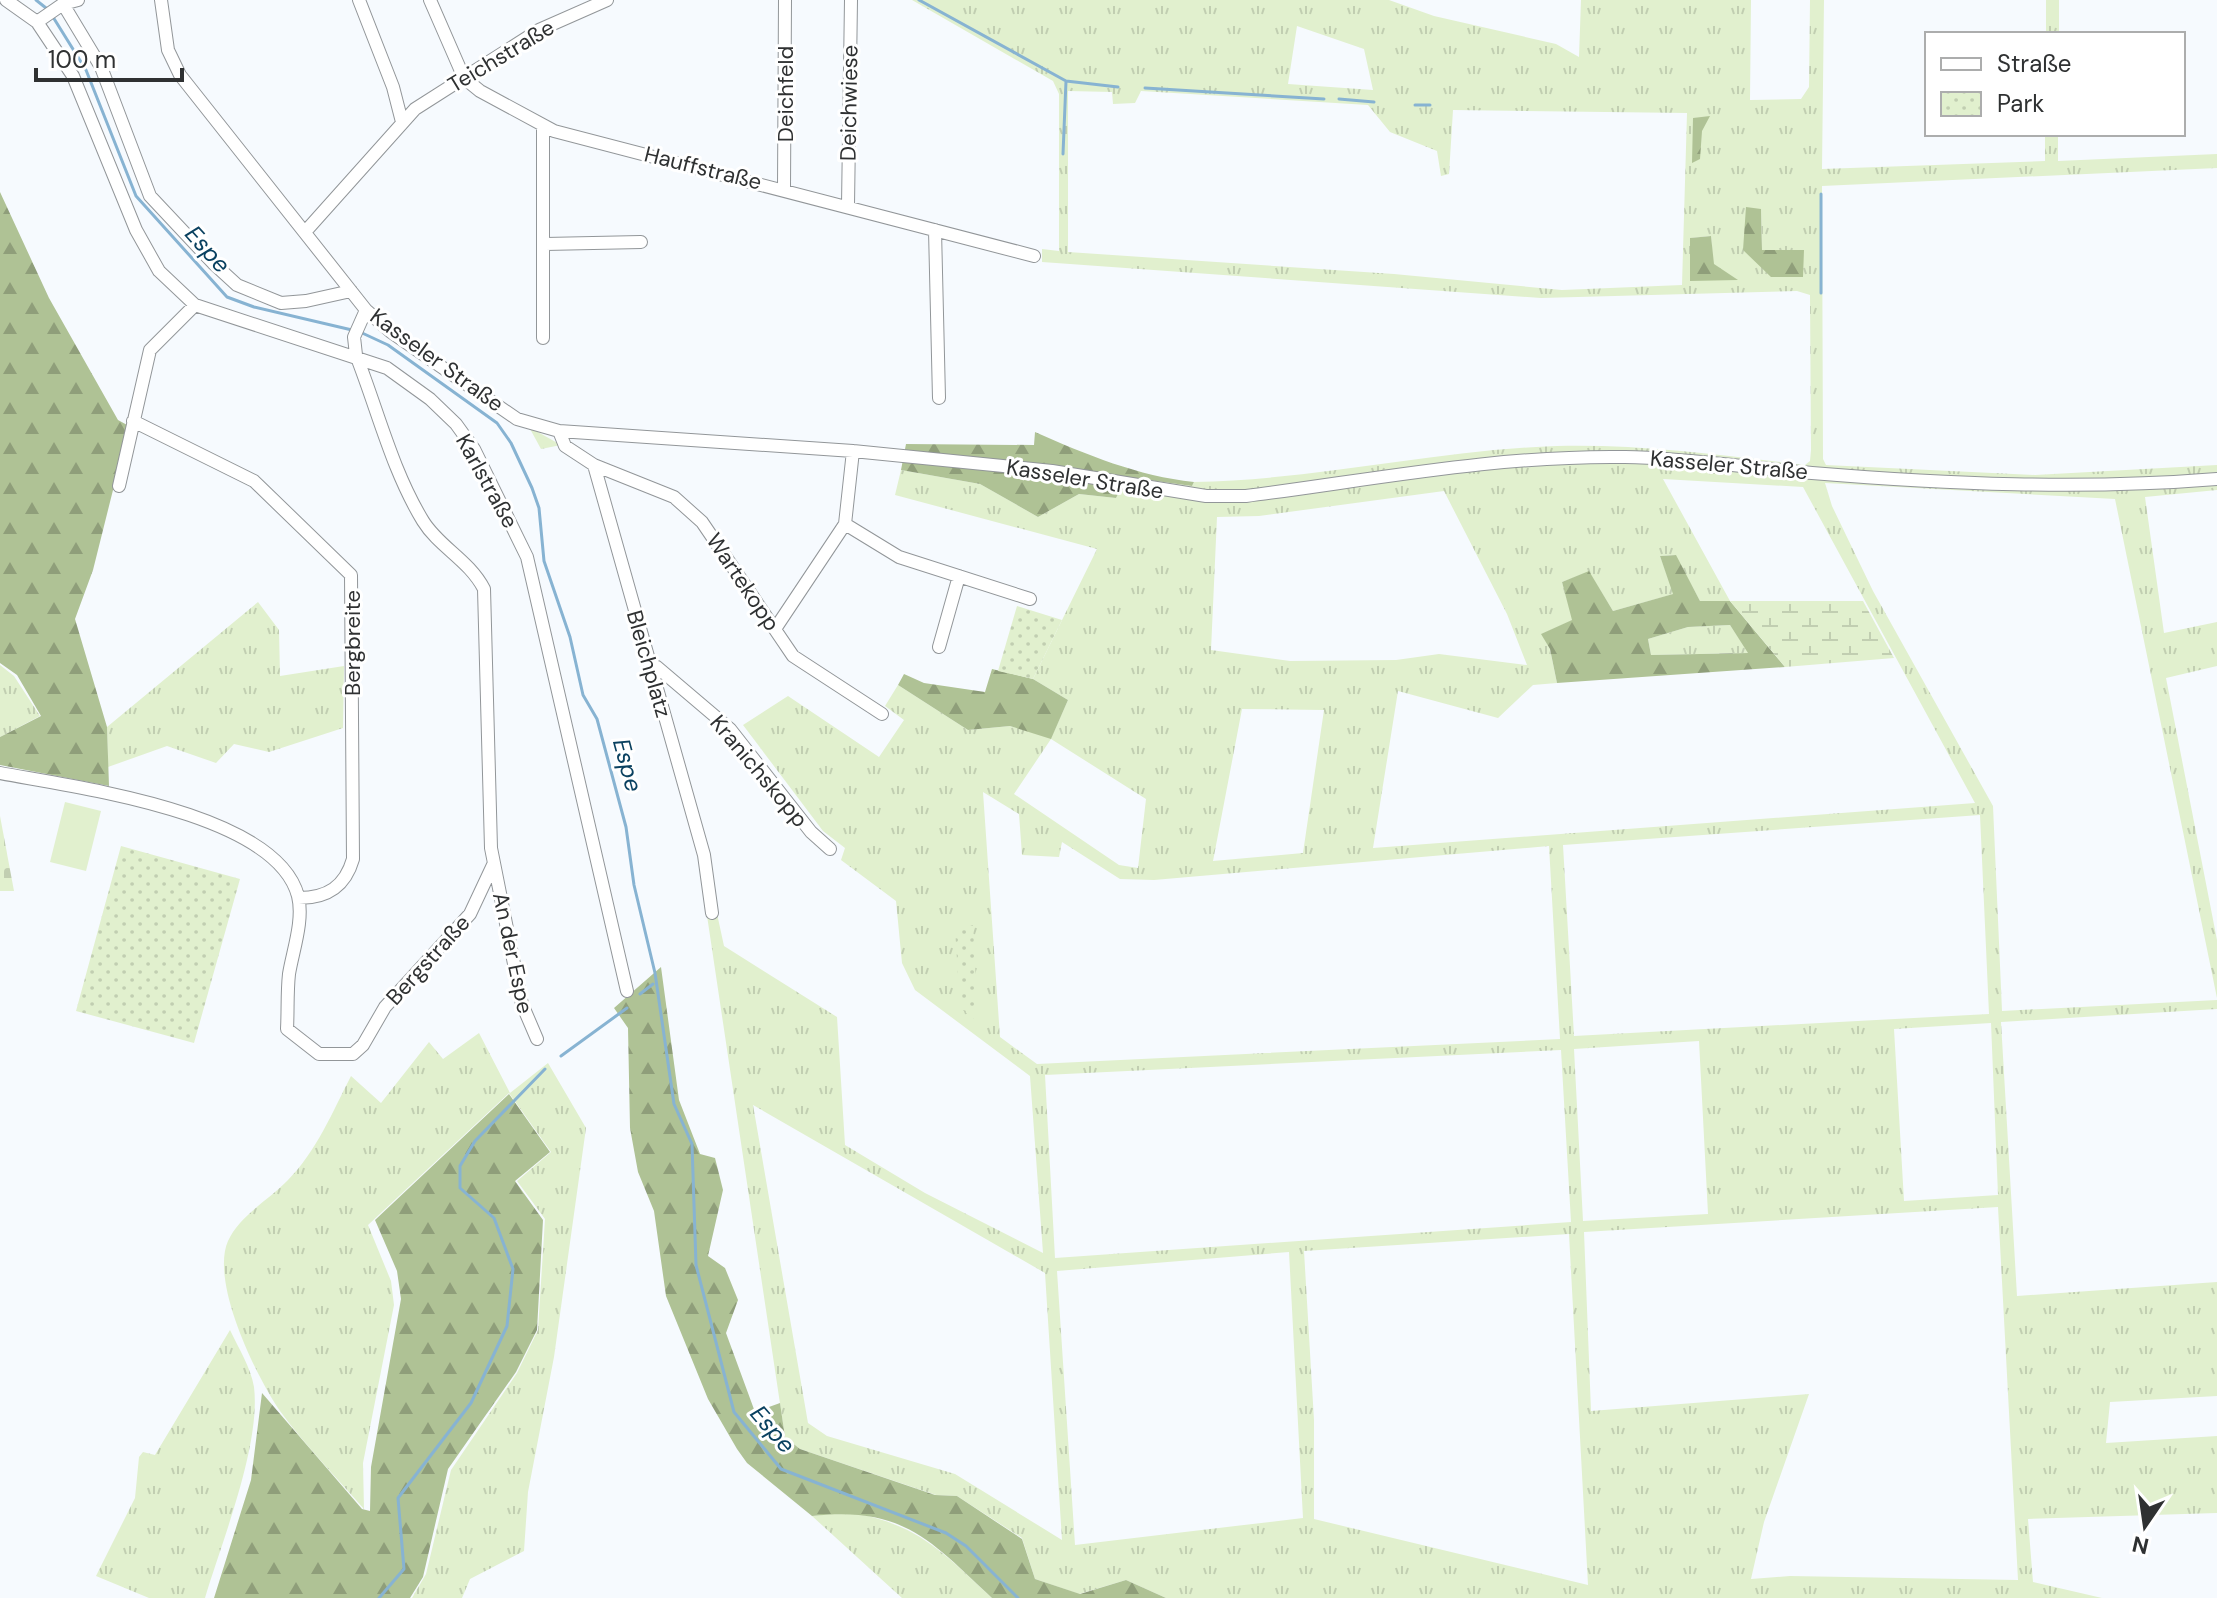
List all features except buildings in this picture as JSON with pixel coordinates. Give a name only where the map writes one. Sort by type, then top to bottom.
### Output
[{"type":"street","name":"Karlstraße","points":[[6,0],[50,13],[136,230],[159,271],[195,305],[356,355],[409,381],[456,424],[474,449],[527,557],[627,991]]},
{"type":"street","points":[[78,0],[50,13],[101,67],[150,196],[237,285],[281,303],[351,291]]},
{"type":"street","name":"Kasseler Straße","points":[[161,0],[168,50],[180,75],[366,310],[391,332],[517,419],[559,431],[853,451],[1052,471],[1206,496],[1246,496],[1565,457],[1685,459],[1814,473],[2047,486],[2125,487],[2217,479]]},
{"type":"street","points":[[359,0],[393,87],[402,122]]},
{"type":"street","points":[[430,0],[464,78]]},
{"type":"street","name":"Teichstraße","points":[[305,232],[415,109],[539,30],[607,0]]},
{"type":"street","name":"Deichfeld","points":[[784,188],[785,0]]},
{"type":"street","name":"Deichwiese","points":[[848,205],[851,0]]},
{"type":"street","name":"Hauffstraße","points":[[464,78],[480,91],[543,126],[1034,256]]},
{"type":"street","points":[[543,126],[543,338]]},
{"type":"street","points":[[935,230],[939,398]]},
{"type":"street","points":[[545,244],[641,242]]},
{"type":"street","points":[[119,486],[150,350],[195,305]]},
{"type":"street","name":"Bergstraße","points":[[299,898],[287,1029],[319,1054],[344,1056],[353,1054],[363,1045],[385,1007],[458,931],[470,914],[493,865],[484,700],[484,589],[474,569],[426,525],[403,485],[356,355],[356,331],[366,310]]},
{"type":"street","name":"Bergbreite","points":[[133,421],[254,481],[351,575],[353,859],[342,883],[329,893],[299,898]]},
{"type":"street","points":[[559,431],[565,446],[594,465]]},
{"type":"street","points":[[775,629],[845,524],[853,451]]},
{"type":"street","name":"Wartekopp","points":[[594,465],[674,497],[702,522],[793,656],[882,714]]},
{"type":"street","name":"Bleichplatz","points":[[594,465],[704,855],[712,913]]},
{"type":"street","points":[[845,524],[899,557],[1030,599]]},
{"type":"street","points":[[939,647],[959,576]]},
{"type":"street","name":"Kranichskopp","points":[[650,666],[657,667],[730,729],[811,832],[830,849]]},
{"type":"street","points":[[0,773],[80,787],[180,811],[231,833],[274,858],[299,898]]},
{"type":"street","name":"An der Espe","points":[[493,865],[522,1004],[537,1039]]},
{"type":"green space","points":[[912,0],[1389,0],[1434,16],[1556,44],[1579,57],[1581,0],[1751,0],[1750,100],[1801,99],[1809,87],[1810,0],[1824,0],[1822,169],[2045,161],[2045,136],[2058,136],[2058,161],[2217,154],[2217,168],[1822,186],[1823,459],[1826,465],[2035,475],[2217,465],[2217,490],[2145,497],[2164,633],[2217,622],[2217,666],[2166,678],[2217,940],[2217,998],[2115,499],[1825,483],[1832,506],[1873,591],[1993,806],[2002,1011],[2217,1000],[2217,1009],[2001,1022],[2017,1296],[2217,1282],[2217,1396],[2110,1402],[2106,1443],[2217,1436],[2217,1513],[2028,1519],[2033,1582],[2102,1598],[1166,1598],[1126,1580],[1079,1594],[1035,1579],[1022,1538],[957,1496],[936,1495],[800,1449],[785,1437],[706,909],[716,909],[724,946],[837,1017],[845,1145],[925,1193],[1043,1253],[1030,1076],[915,990],[902,963],[896,901],[841,860],[845,848],[823,831],[743,725],[788,696],[879,757],[904,720],[885,706],[898,685],[968,730],[1010,726],[1051,738],[1068,700],[1033,679],[1097,549],[895,495],[901,470],[980,484],[1038,517],[1079,494],[1116,498],[1127,477],[1192,486],[1194,482],[1285,476],[1511,449],[1619,447],[1805,465],[1810,461],[1810,295],[1797,291],[1541,298],[1042,262],[1042,249],[1059,251],[1059,94],[1053,81]],"holes":[[[1297,26],[1364,49],[1373,90],[1288,84]],[[1068,91],[1112,92],[1113,104],[1135,103],[1141,91],[1368,105],[1390,132],[1437,151],[1441,176],[1449,174],[1453,110],[1687,113],[1682,285],[1562,290],[1394,274],[1068,252]],[[1746,208],[1761,210],[1762,250]],[[1711,236],[1713,264],[1691,238]],[[1663,479],[1803,487],[1975,803],[1373,848],[1398,691],[1498,718],[1533,685],[1557,683],[1550,649],[1542,634],[1573,620],[1562,582],[1589,572],[1613,611],[1674,594],[1660,556],[1675,555],[1700,601],[1730,601]],[[1444,491],[1507,614],[1527,665],[1439,654],[1396,660],[1290,661],[1211,650],[1217,517],[1259,516]],[[1242,709],[1324,710],[1303,853],[1213,861]],[[1051,739],[1146,799],[1138,868],[1119,865],[1014,794]],[[983,792],[1019,814],[1022,855],[1059,857],[1062,842],[1120,879],[1154,880],[1549,846],[1560,1039],[1037,1064],[1000,1037]],[[1980,815],[1989,1014],[1574,1036],[1563,845]],[[1991,1023],[1998,1195],[1904,1201],[1894,1029]],[[1699,1041],[1708,1214],[1583,1221],[1574,1049]],[[1561,1050],[1571,1222],[1055,1258],[1045,1075]],[[753,1105],[1045,1273],[1062,1540],[955,1474],[827,1436],[808,1423]],[[1998,1207],[2018,1580],[1790,1576],[1751,1579],[1764,1522],[1809,1394],[1591,1411],[1584,1232]],[[1569,1234],[1588,1585],[1314,1519],[1314,1420],[1304,1251]],[[1289,1252],[1303,1518],[1075,1545],[1057,1271]]]},
{"type":"green space","points":[[2046,0],[2059,0],[2059,32],[2046,32]]},
{"type":"green space","points":[[1710,116],[1702,131],[1700,159],[1692,163],[1693,118]]},
{"type":"green space","points":[[0,192],[49,298],[118,420],[129,426],[93,570],[75,619],[107,727],[109,786],[0,765],[0,737],[41,716],[17,675],[0,663]]},
{"type":"green space","points":[[1746,207],[1761,209],[1762,250],[1804,250],[1803,277],[1771,277],[1743,250]]},
{"type":"green space","points":[[1711,236],[1714,264],[1738,280],[1690,281],[1690,238]]},
{"type":"green space","points":[[529,427],[561,445],[541,449]]},
{"type":"green space","points":[[1035,432],[1133,470],[1194,482],[1192,486],[1127,477],[1116,498],[1079,494],[1038,517],[980,484],[901,470],[906,444],[1034,445]]},
{"type":"green space","points":[[1676,555],[1700,601],[1730,601],[1785,667],[1557,683],[1550,649],[1541,634],[1572,620],[1562,582],[1589,571],[1613,611],[1673,594],[1660,556]],"holes":[[[1730,625],[1748,653],[1651,655],[1648,639],[1688,627]]]},
{"type":"green space","points":[[1730,601],[1863,601],[1894,658],[1785,667]]},
{"type":"green space","points":[[258,602],[279,630],[280,676],[344,666],[343,728],[269,752],[234,744],[216,763],[167,746],[108,767],[107,727]]},
{"type":"green space","points":[[1017,606],[1062,620],[1033,679],[998,671]]},
{"type":"green space","points":[[1730,625],[1749,653],[1651,655],[1648,639],[1688,627]]},
{"type":"green space","points":[[0,665],[14,676],[40,716],[0,737]]},
{"type":"green space","points":[[992,669],[1033,679],[1068,700],[1051,739],[1010,726],[968,730],[898,685],[904,674],[924,683],[985,692]]},
{"type":"green space","points":[[65,802],[101,811],[86,871],[50,862]]},
{"type":"green space","points":[[0,816],[14,891],[0,891]]},
{"type":"green space","points":[[121,846],[240,879],[194,1043],[76,1011]]},
{"type":"green space","points":[[973,925],[978,1022],[960,1008],[955,928]]},
{"type":"green space","points":[[661,967],[679,1100],[700,1154],[715,1158],[723,1190],[708,1256],[725,1268],[738,1300],[726,1333],[755,1412],[780,1403],[785,1437],[800,1449],[935,1495],[957,1496],[1022,1539],[1035,1579],[1080,1594],[1126,1580],[1166,1598],[992,1598],[951,1559],[913,1532],[870,1516],[812,1516],[747,1463],[708,1399],[666,1296],[654,1211],[638,1172],[630,1128],[628,1028],[614,1008]]},
{"type":"green space","points":[[479,1033],[510,1093],[548,1063],[586,1128],[554,1357],[528,1492],[524,1551],[470,1579],[462,1598],[412,1598],[426,1574],[451,1470],[517,1373],[538,1330],[545,1219],[517,1181],[551,1152],[509,1093],[368,1225],[391,1281],[394,1305],[363,1463],[364,1509],[300,1436],[270,1395],[238,1328],[225,1280],[224,1259],[228,1241],[240,1223],[288,1180],[307,1157],[351,1076],[381,1103],[429,1042],[443,1059]]},
{"type":"green space","points":[[509,1094],[550,1152],[515,1181],[543,1220],[537,1330],[516,1372],[448,1469],[423,1577],[410,1598],[214,1598],[251,1480],[262,1393],[362,1509],[370,1511],[371,1467],[401,1299],[397,1271],[375,1220]]},
{"type":"green space","points":[[230,1330],[252,1380],[255,1410],[246,1464],[205,1598],[149,1598],[96,1576],[135,1498],[139,1457],[143,1452],[155,1455]]},
{"type":"green space","points":[[850,1512],[895,1524],[913,1533],[944,1554],[992,1598],[902,1598],[812,1516]]},
{"type":"waterway","name":"Espe","points":[[36,0],[46,8]]},
{"type":"waterway","points":[[919,0],[1066,81],[1118,87]]},
{"type":"waterway","name":"Espe","points":[[53,17],[86,70],[136,196],[227,297],[254,307],[352,330]]},
{"type":"waterway","points":[[1063,154],[1066,81]]},
{"type":"waterway","points":[[1145,88],[1324,99]]},
{"type":"waterway","points":[[1339,99],[1374,102]]},
{"type":"waterway","points":[[1415,105],[1430,105]]},
{"type":"waterway","points":[[1821,194],[1821,293]]},
{"type":"waterway","name":"Espe","points":[[360,332],[388,345],[497,423],[511,443],[539,508],[544,561],[570,637],[583,695],[597,719],[626,827],[634,885],[655,973],[674,1104],[692,1144],[696,1265],[734,1412],[781,1469],[946,1533],[966,1546],[1018,1598]]},
{"type":"waterway","points":[[640,994],[653,984]]},
{"type":"waterway","points":[[561,1056],[627,1008]]},
{"type":"waterway","points":[[379,1598],[404,1569],[398,1498],[471,1403],[507,1326],[513,1269],[494,1218],[460,1188],[460,1166],[475,1141],[545,1069]]}]
